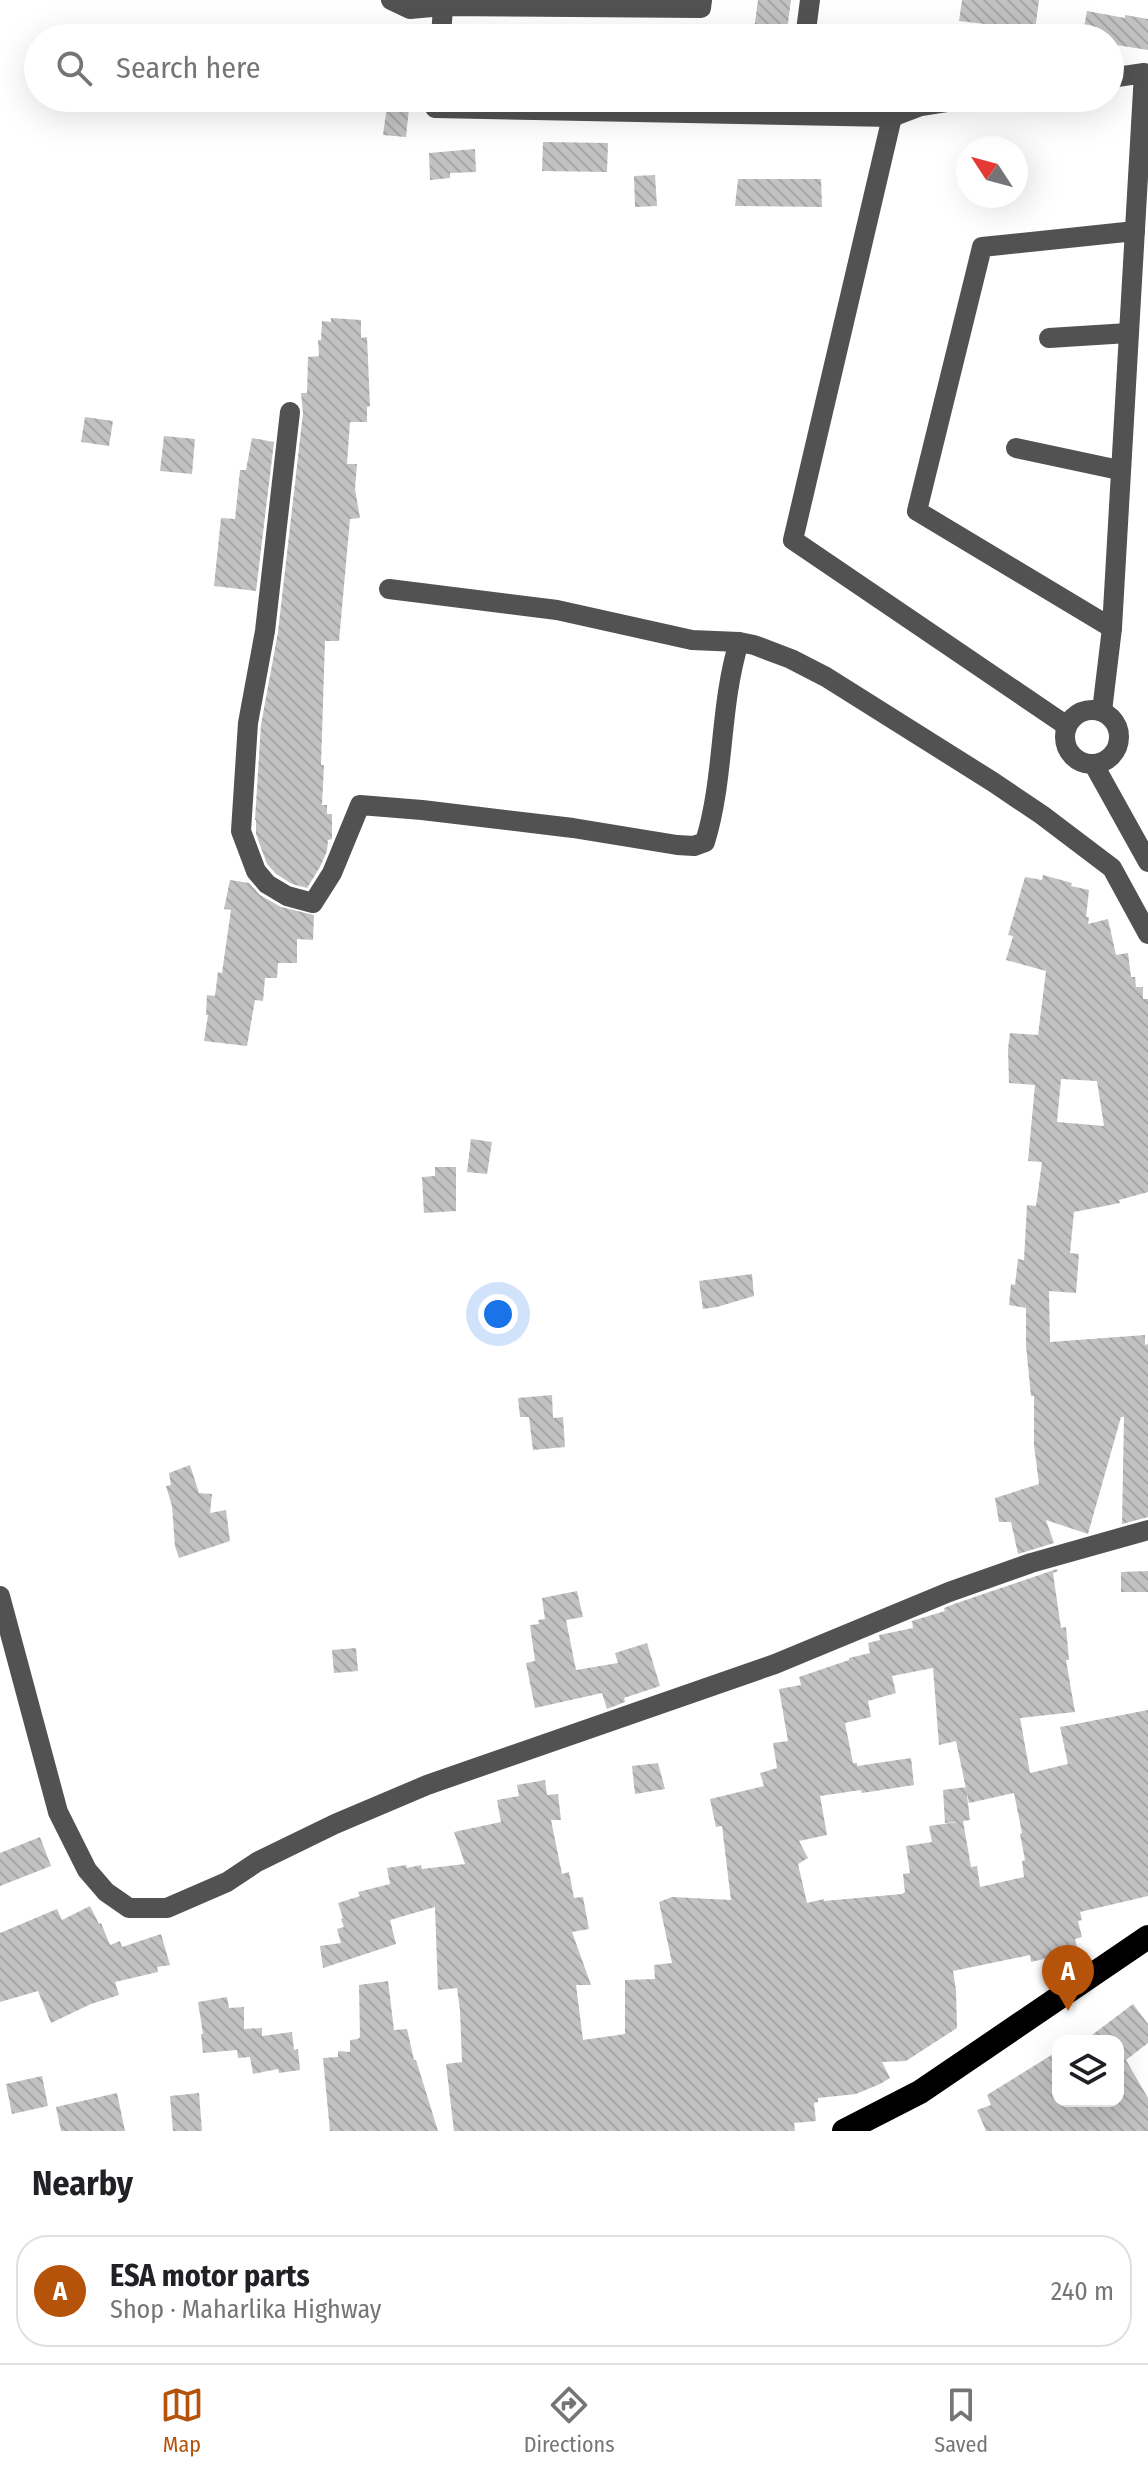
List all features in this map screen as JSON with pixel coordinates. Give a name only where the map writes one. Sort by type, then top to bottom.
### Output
[{"type":"highway","points":[[844,2131],[920,2092],[1148,1937]]},
{"type":"street","points":[[391,0],[410,9],[443,6],[701,8],[702,0]]},
{"type":"street","points":[[807,24],[810,0]]},
{"type":"street","points":[[442,24],[443,6]]},
{"type":"street","points":[[1102,711],[1112,628],[1144,73],[1124,76]]},
{"type":"street","points":[[844,112],[892,117],[902,112]]},
{"type":"street","points":[[892,117],[793,540],[1067,726]]},
{"type":"street","points":[[1112,628],[917,511],[982,247],[1135,231]]},
{"type":"street","points":[[1049,338],[1128,333]]},
{"type":"street","points":[[290,412],[265,631],[248,723],[241,831],[256,871],[267,884],[287,896],[313,903],[332,873],[360,805],[573,828],[677,845],[694,846],[705,842],[714,812],[727,695],[739,642]]},
{"type":"street","points":[[1016,448],[1119,470]]},
{"type":"street","points":[[389,589],[557,610],[692,640],[754,645],[791,659],[826,677],[993,782],[1112,868],[1148,934]]},
{"type":"street","points":[[1089,710],[1102,711],[1114,720],[1120,734],[1118,748],[1108,760],[1094,765],[1081,762],[1070,753],[1065,740],[1067,726],[1076,715],[1089,710]]},
{"type":"street","points":[[1094,765],[1148,862]]},
{"type":"street","points":[[0,1596],[58,1812],[87,1870],[106,1892],[129,1908],[167,1908],[227,1882],[257,1862],[335,1824],[427,1785],[775,1664],[1017,1568],[1148,1530]]},
{"type":"building","points":[[758,0],[791,0],[788,24],[755,24]]},
{"type":"building","points":[[962,0],[1039,0],[1036,24],[959,21]]},
{"type":"building","points":[[1087,11],[1148,19],[1148,50],[1124,46],[1124,24],[1085,24]]},
{"type":"building","points":[[386,112],[409,112],[406,137],[383,135]]},
{"type":"building","points":[[543,142],[608,143],[607,172],[542,171]]},
{"type":"building","points":[[475,149],[476,172],[450,173],[450,178],[430,180],[429,153]]},
{"type":"building","points":[[655,175],[657,206],[635,207],[634,176]]},
{"type":"building","points":[[738,179],[821,179],[822,207],[735,206]]},
{"type":"building","points":[[331,318],[361,320],[361,338],[367,337],[370,406],[367,407],[367,422],[350,422],[347,464],[357,464],[355,489],[360,518],[350,519],[339,641],[325,641],[322,805],[327,805],[327,814],[332,814],[332,839],[328,840],[320,867],[307,888],[292,884],[267,864],[256,834],[255,820],[261,725],[278,632],[303,413],[301,393],[307,393],[308,357],[319,356],[322,321],[331,322]]},
{"type":"building","points":[[85,417],[113,421],[109,446],[81,442]]},
{"type":"building","points":[[164,436],[195,439],[192,474],[160,471]]},
{"type":"building","points":[[252,438],[274,442],[256,591],[214,586],[221,518],[235,519],[240,470],[246,470]]},
{"type":"building","points":[[1043,875],[1089,890],[1088,924],[1108,919],[1116,955],[1128,953],[1131,977],[1135,977],[1136,987],[1143,987],[1143,999],[1148,999],[1148,1192],[1119,1200],[1120,1203],[1074,1212],[1070,1253],[1079,1254],[1076,1293],[1049,1291],[1050,1342],[1145,1335],[1145,1345],[1148,1344],[1148,1517],[1122,1524],[1124,1417],[1121,1417],[1088,1534],[1046,1520],[1054,1543],[1018,1554],[1011,1522],[999,1522],[995,1498],[1039,1484],[1034,1445],[1034,1396],[1031,1396],[1026,1346],[1026,1308],[1009,1305],[1018,1259],[1024,1260],[1027,1205],[1036,1206],[1042,1162],[1028,1161],[1035,1085],[1009,1083],[1008,1049],[1010,1033],[1038,1035],[1046,971],[1006,960],[1013,936],[1008,935],[1025,877],[1042,880]],"holes":[[[1061,1079],[1097,1081],[1104,1126],[1057,1122]]]},
{"type":"building","points":[[230,880],[249,883],[260,895],[281,907],[314,915],[313,940],[297,939],[297,963],[278,963],[277,978],[265,978],[263,1001],[255,1000],[247,1046],[204,1041],[207,995],[215,996],[218,972],[222,973],[231,910],[224,909]]},
{"type":"building","points":[[471,1139],[492,1142],[487,1174],[467,1172]]},
{"type":"building","points":[[435,1167],[456,1167],[456,1211],[424,1213],[422,1177],[435,1176]]},
{"type":"building","points":[[752,1274],[754,1296],[703,1309],[699,1281]]},
{"type":"building","points":[[552,1395],[553,1418],[563,1417],[565,1447],[533,1450],[529,1417],[520,1417],[518,1398]]},
{"type":"building","points":[[190,1465],[199,1493],[212,1494],[210,1513],[226,1510],[230,1541],[179,1558],[166,1486],[171,1485],[169,1473]]},
{"type":"building","points":[[1057,1569],[1053,1573],[1061,1628],[1066,1627],[1069,1660],[1066,1660],[1075,1712],[1020,1718],[1030,1773],[1068,1764],[1060,1727],[1148,1710],[1148,1896],[1080,1912],[1082,1920],[1078,1921],[1082,1937],[1075,1939],[1078,1951],[1031,1962],[1030,1955],[953,1971],[957,2028],[906,2061],[882,2062],[890,2078],[880,2084],[856,2094],[818,2098],[818,2102],[814,2103],[816,2121],[794,2123],[795,2131],[454,2131],[446,2064],[462,2062],[460,2010],[457,1988],[438,1990],[435,1907],[390,1920],[396,1944],[323,1968],[320,1946],[341,1943],[337,1929],[344,1927],[338,1903],[360,1896],[358,1892],[390,1884],[387,1868],[421,1865],[422,1869],[465,1864],[454,1832],[501,1822],[497,1800],[519,1796],[517,1785],[545,1780],[547,1795],[558,1794],[561,1820],[551,1820],[562,1874],[569,1872],[574,1898],[583,1897],[589,1929],[572,1932],[591,1985],[576,1985],[583,2040],[625,2034],[625,1980],[655,1979],[654,1965],[672,1963],[659,1902],[672,1897],[731,1900],[722,1826],[716,1827],[710,1799],[764,1786],[760,1773],[777,1768],[773,1743],[788,1741],[779,1689],[801,1685],[799,1677],[870,1653],[868,1643],[880,1640],[879,1635],[913,1628],[912,1621],[945,1611],[944,1608]],"holes":[[[933,1668],[939,1745],[956,1741],[966,1787],[943,1790],[945,1823],[958,1822],[929,1826],[932,1842],[906,1846],[910,1873],[903,1874],[905,1892],[902,1894],[807,1903],[798,1864],[808,1858],[799,1841],[827,1835],[820,1796],[914,1785],[911,1758],[857,1766],[853,1763],[845,1723],[871,1717],[868,1701],[896,1693],[892,1676]],[[966,1791],[969,1803],[1014,1793],[1022,1833],[1024,1877],[980,1887],[977,1866],[971,1867],[963,1821],[970,1820]]]},
{"type":"building","points":[[1148,1571],[1148,1592],[1121,1592],[1121,1572]]},
{"type":"building","points":[[577,1591],[583,1617],[566,1620],[576,1670],[618,1663],[615,1653],[647,1643],[660,1686],[624,1698],[625,1702],[607,1709],[602,1693],[535,1708],[526,1663],[535,1661],[530,1625],[539,1624],[538,1620],[545,1619],[542,1598]]},
{"type":"building","points":[[356,1648],[358,1671],[334,1673],[332,1650]]},
{"type":"building","points":[[658,1763],[665,1789],[635,1794],[632,1766]]},
{"type":"building","points":[[40,1837],[51,1866],[0,1886],[0,1853]]},
{"type":"building","points":[[90,1906],[110,1945],[120,1941],[122,1947],[161,1934],[170,1965],[157,1967],[158,1972],[115,1982],[119,1995],[51,2023],[38,1991],[0,2002],[0,1933],[57,1909],[62,1920]]},
{"type":"building","points":[[388,1981],[394,2030],[407,2029],[438,2131],[330,2131],[323,2058],[338,2057],[338,2051],[350,2052],[350,2040],[360,2037],[359,1985]]},
{"type":"building","points":[[227,1997],[229,2008],[244,2007],[244,2029],[262,2028],[262,2036],[292,2032],[300,2070],[279,2073],[278,2069],[253,2074],[250,2057],[238,2058],[237,2050],[203,2053],[198,2002]]},
{"type":"building","points":[[1133,2004],[1148,2024],[1148,2043],[1126,2060],[1148,2098],[1148,2131],[986,2131],[977,2110],[991,2105],[987,2095],[1052,2055],[1052,2107],[1124,2107],[1124,2035],[1092,2035]]},
{"type":"building","points":[[42,2076],[48,2106],[12,2114],[6,2084]]},
{"type":"building","points":[[117,2093],[125,2131],[61,2131],[56,2107]]},
{"type":"building","points":[[199,2093],[202,2131],[173,2131],[170,2096]]},
{"type":"place","name":"ESA motor parts","points":[[1068,2011]]}]
